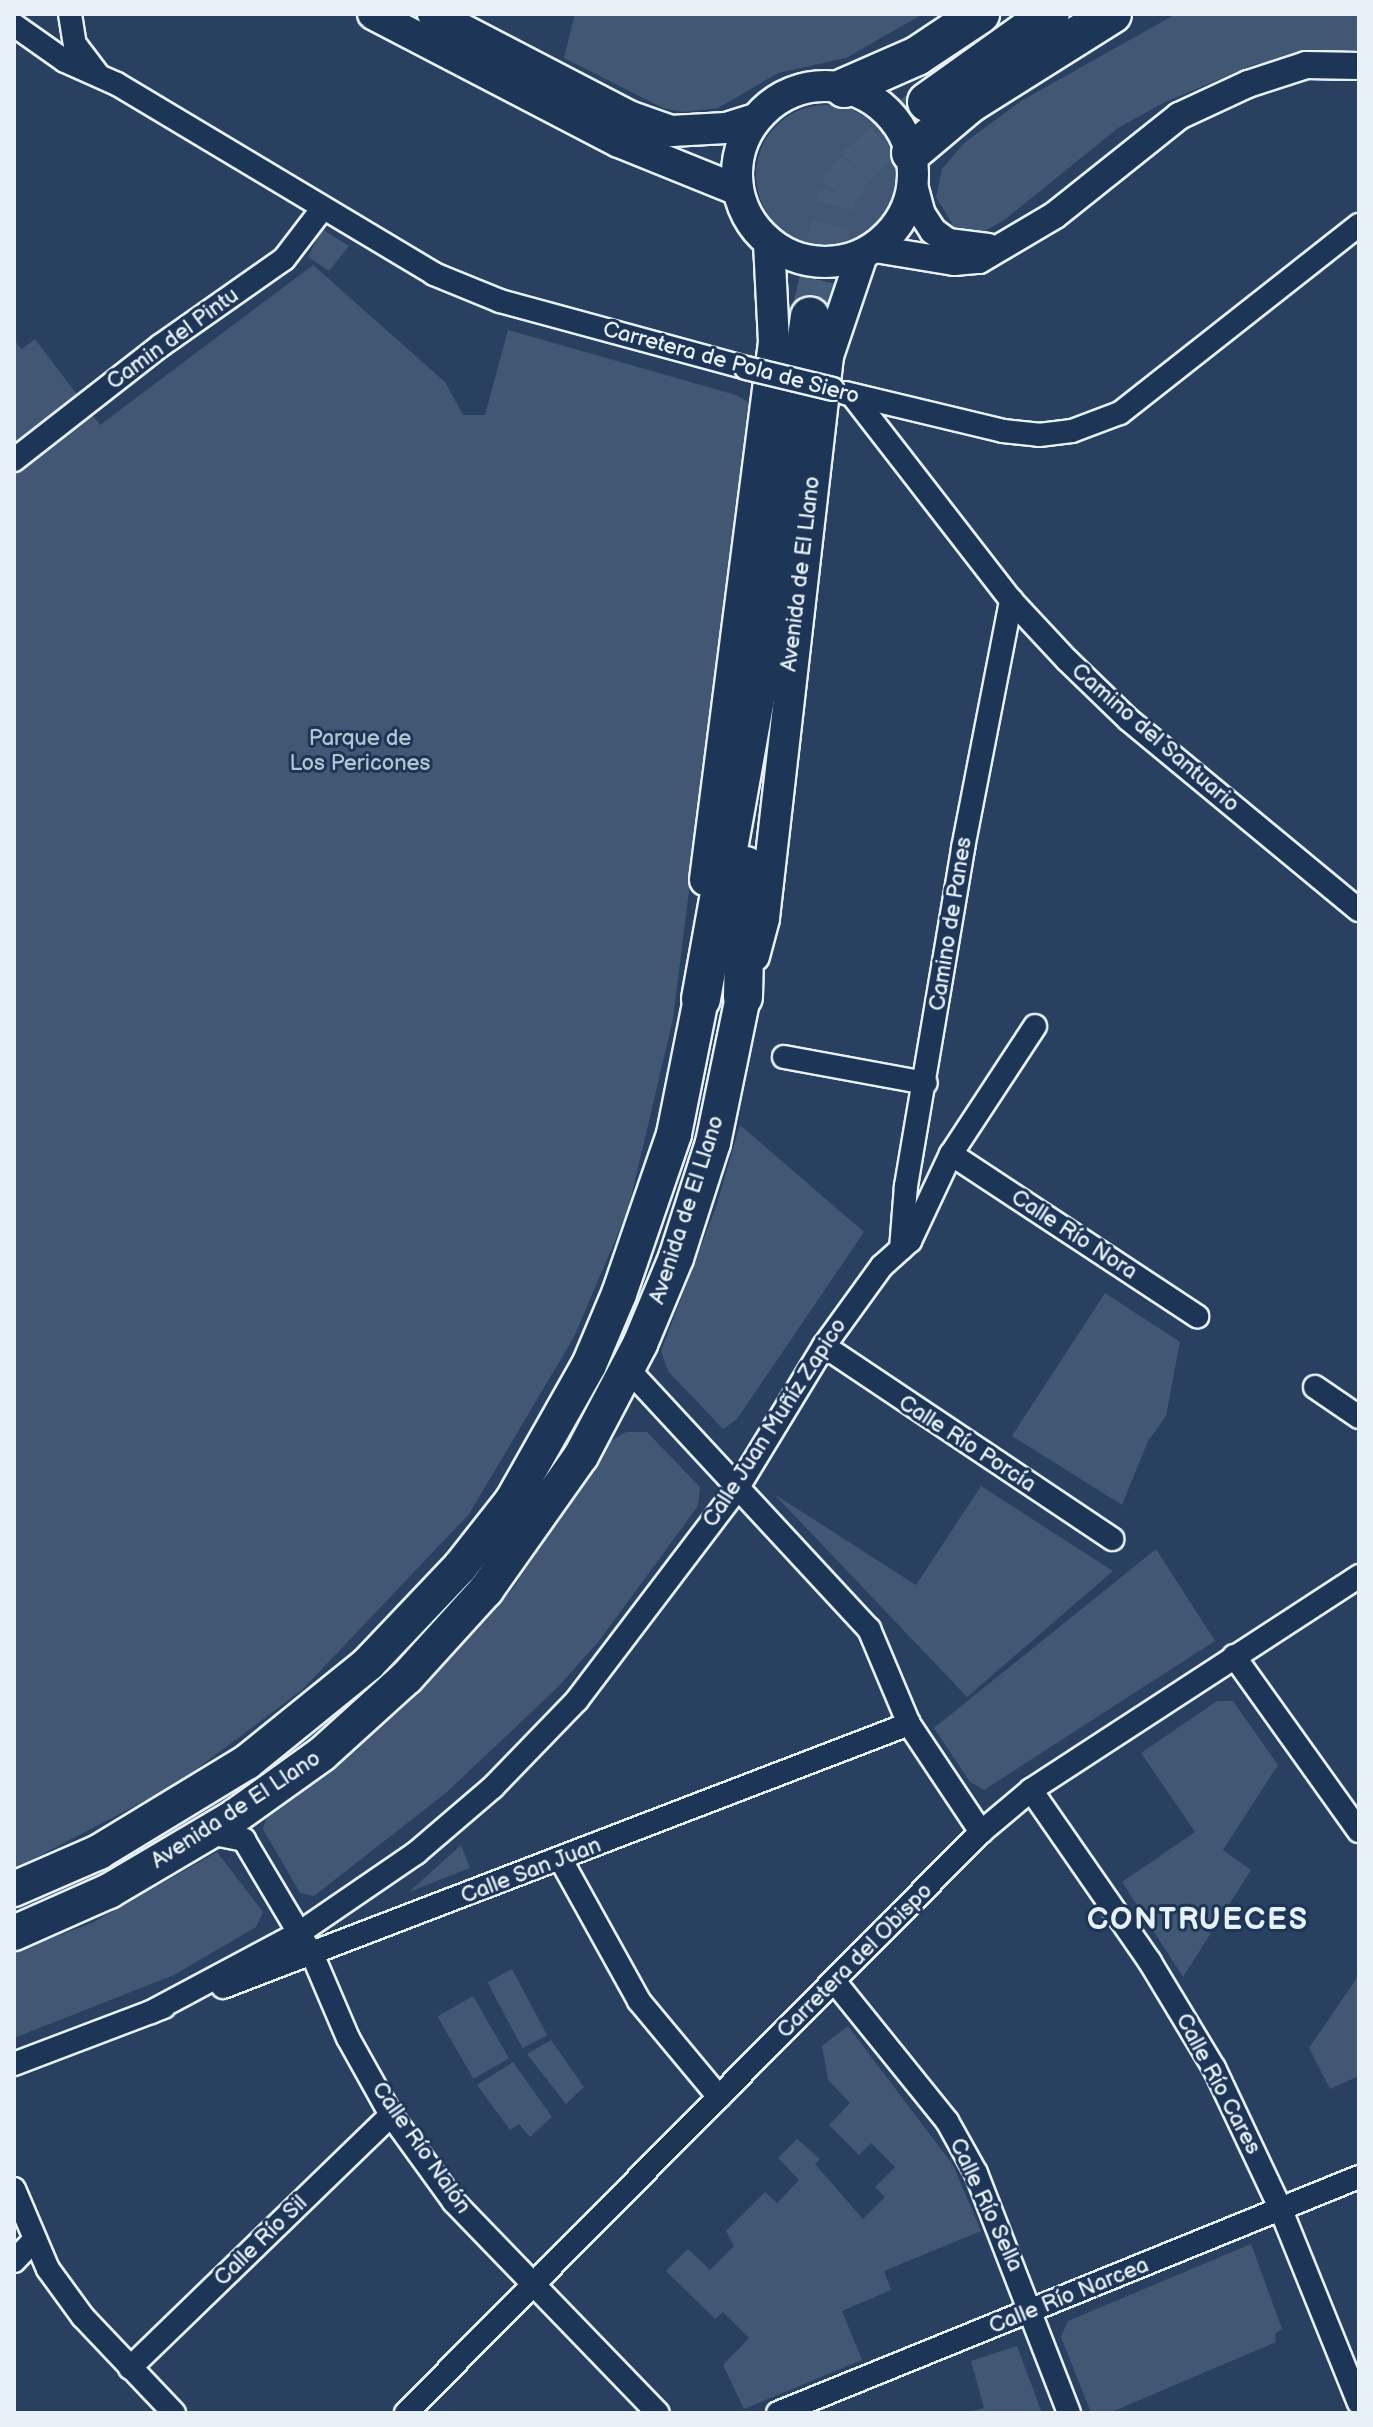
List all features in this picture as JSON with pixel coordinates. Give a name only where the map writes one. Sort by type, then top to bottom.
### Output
[{"type":"highway","points":[[844,88],[917,56],[980,14]]},
{"type":"highway","points":[[927,102],[1050,14]]},
{"type":"highway","points":[[912,167],[969,104],[1112,14]]},
{"type":"highway","points":[[701,999],[760,672],[810,317]]},
{"type":"highway","points":[[743,997],[760,672]]},
{"type":"main road","points":[[373,14],[619,142],[738,190]]},
{"type":"main road","points":[[433,14],[629,116],[671,131],[726,128],[756,119],[798,90],[844,88],[874,101],[897,123],[912,167],[898,224],[868,252],[814,262],[769,242],[749,219],[738,190],[737,163],[756,119]]},
{"type":"main road","name":"Avenida de El Llano","points":[[14,1889],[99,1852],[215,1784],[368,1664],[460,1567],[512,1501],[589,1365],[619,1294],[674,1134],[701,999],[699,930],[774,342],[769,242]]},
{"type":"main road","name":"Avenida de El Llano","points":[[14,1933],[109,1891],[229,1830],[333,1745],[407,1677],[486,1590],[581,1456],[628,1369],[676,1258],[713,1143],[743,997],[764,918],[828,356],[868,252]]},
{"type":"street","name":"Carretera de Pola de Siero","points":[[70,14],[75,44],[96,72]]},
{"type":"street","name":"Carretera de Pola de Siero","points":[[14,25],[65,61],[96,72],[434,274],[500,301],[733,364],[1003,431],[1039,435],[1072,431],[1120,413],[1359,225]]},
{"type":"street","points":[[868,252],[954,262],[979,260],[1019,240],[1179,116],[1248,84],[1306,65],[1359,66]]},
{"type":"street","points":[[912,167],[922,214],[948,242],[993,247],[1019,240]]},
{"type":"street","name":"Camin del Pintu","points":[[14,460],[160,346],[284,259],[323,208]]},
{"type":"street","name":"Camino del Santuario","points":[[842,392],[1011,600],[1129,720],[1359,910]]},
{"type":"street","name":"Camino de Panes","points":[[901,1249],[926,1083],[1011,600]]},
{"type":"street","name":"Calle Juan Muñíz Zapico","points":[[299,1933],[369,1886],[493,1787],[577,1700],[737,1489],[824,1346],[882,1266],[901,1249],[951,1154],[1035,1026]]},
{"type":"street","points":[[784,1057],[926,1083]]},
{"type":"street","name":"Calle Río Nora","points":[[951,1154],[1197,1316]]},
{"type":"street","name":"Calle Río Porcía","points":[[824,1346],[1112,1539]]},
{"type":"street","points":[[628,1369],[869,1629],[909,1724],[981,1832]]},
{"type":"street","points":[[1315,1387],[1359,1417]]},
{"type":"street","name":"Carretera del Obispo","points":[[406,2413],[981,1832],[1031,1790],[1359,1576]]},
{"type":"street","points":[[1234,1656],[1359,1831]]},
{"type":"street","name":"Calle San Juan","points":[[14,2064],[313,1956],[909,1724]]},
{"type":"street","name":"Calle Río Nalón","points":[[215,1784],[229,1830],[313,1956],[348,2038],[391,2115],[454,2202],[658,2413]]},
{"type":"street","name":"Calle Río Cares","points":[[1031,1790],[1150,1962],[1214,2068],[1281,2210],[1359,2403]]},
{"type":"street","points":[[561,1860],[639,2001],[719,2097]]},
{"type":"street","points":[[369,1886],[362,1905],[381,1930]]},
{"type":"street","name":"Calle San Juan","points":[[151,2012],[299,1933]]},
{"type":"street","name":"Calle Río Sella","points":[[834,1981],[947,2121],[1004,2235],[1069,2413]]},
{"type":"street","name":"Calle Río Sil","points":[[130,2368],[391,2115]]},
{"type":"street","name":"Calle Río Narcea","points":[[778,2413],[1359,2177]]},
{"type":"street","points":[[14,2189],[48,2269],[83,2317],[174,2413]]},
{"type":"street","points":[[14,2261],[35,2239]]},
{"type":"green space","points":[[575,14],[923,14],[846,58],[778,73],[718,108],[683,112],[663,108],[564,58]]},
{"type":"green space","points":[[1176,14],[1359,14],[1359,53],[1255,64],[1163,103],[1118,128],[1003,221],[977,235],[954,227],[936,197],[942,169],[964,143],[1021,101]]},
{"type":"green space","points":[[826,105],[853,110],[875,126],[891,148],[896,175],[891,202],[875,224],[853,240],[826,245],[799,240],[777,224],[761,202],[756,175],[761,148],[777,126],[799,110]]},
{"type":"green space","points":[[322,229],[349,246],[329,271],[308,257]]},
{"type":"green space","name":"Parque de Los Pericones","points":[[313,265],[445,382],[463,415],[485,415],[508,330],[736,395],[750,403],[673,1019],[628,1210],[574,1337],[469,1514],[302,1690],[175,1785],[14,1869],[14,340],[22,349],[35,339],[100,425]]},
{"type":"green space","points":[[740,1125],[864,1232],[737,1419],[723,1429],[668,1371],[661,1351],[716,1207]]},
{"type":"green space","points":[[1105,1293],[1180,1342],[1166,1416],[1148,1441],[1122,1505],[1012,1436]]},
{"type":"green space","points":[[626,1432],[647,1432],[700,1487],[698,1506],[599,1641],[558,1687],[447,1792],[314,1896],[300,1893],[263,1829],[268,1812],[314,1784],[403,1708],[511,1591],[612,1440]]},
{"type":"green space","points":[[981,1486],[1113,1571],[967,1697],[774,1494],[916,1585]]},
{"type":"green space","points":[[1156,1549],[1215,1641],[984,1790],[970,1782],[934,1728]]},
{"type":"green space","points":[[1217,1701],[1233,1701],[1278,1765],[1223,1850],[1251,1870],[1183,1977],[1122,1882],[1195,1832],[1141,1753]]},
{"type":"green space","points":[[461,1845],[470,1868],[409,1892]]},
{"type":"green space","points":[[217,1852],[263,1912],[256,1927],[174,1975],[14,2038],[14,1952],[92,1923]]},
{"type":"green space","points":[[512,1969],[547,2035],[522,2048],[487,1982]]},
{"type":"green space","points":[[1359,1975],[1359,2076],[1330,2089],[1309,2048]]},
{"type":"green space","points":[[473,1996],[509,2058],[473,2079],[437,2016]]},
{"type":"green space","points":[[848,2026],[953,2165],[981,2231],[884,2271],[891,2290],[842,2311],[862,2360],[744,2409],[723,2365],[749,2338],[723,2312],[715,2319],[666,2271],[688,2249],[710,2270],[734,2246],[726,2231],[765,2192],[777,2203],[799,2180],[778,2158],[797,2139],[820,2159],[815,2164],[863,2219],[885,2197],[875,2187],[895,2167],[871,2143],[859,2155],[829,2125],[850,2103],[828,2080],[822,2046]]},
{"type":"green space","points":[[551,2040],[584,2087],[566,2104],[527,2054]]},
{"type":"green space","points":[[513,2062],[552,2117],[530,2137],[519,2124],[510,2130],[477,2085]]},
{"type":"green space","points":[[1251,2244],[1282,2329],[1275,2334],[1276,2342],[1109,2413],[1091,2413],[1061,2337],[1068,2321]]},
{"type":"green space","points":[[1017,2346],[1042,2413],[964,2413],[984,2408],[971,2361]]},
{"type":"tunnel","points":[[810,317],[838,193],[855,167],[927,102]]},
{"type":"district","name":"CONTRUECES","points":[[1198,1920]]}]
